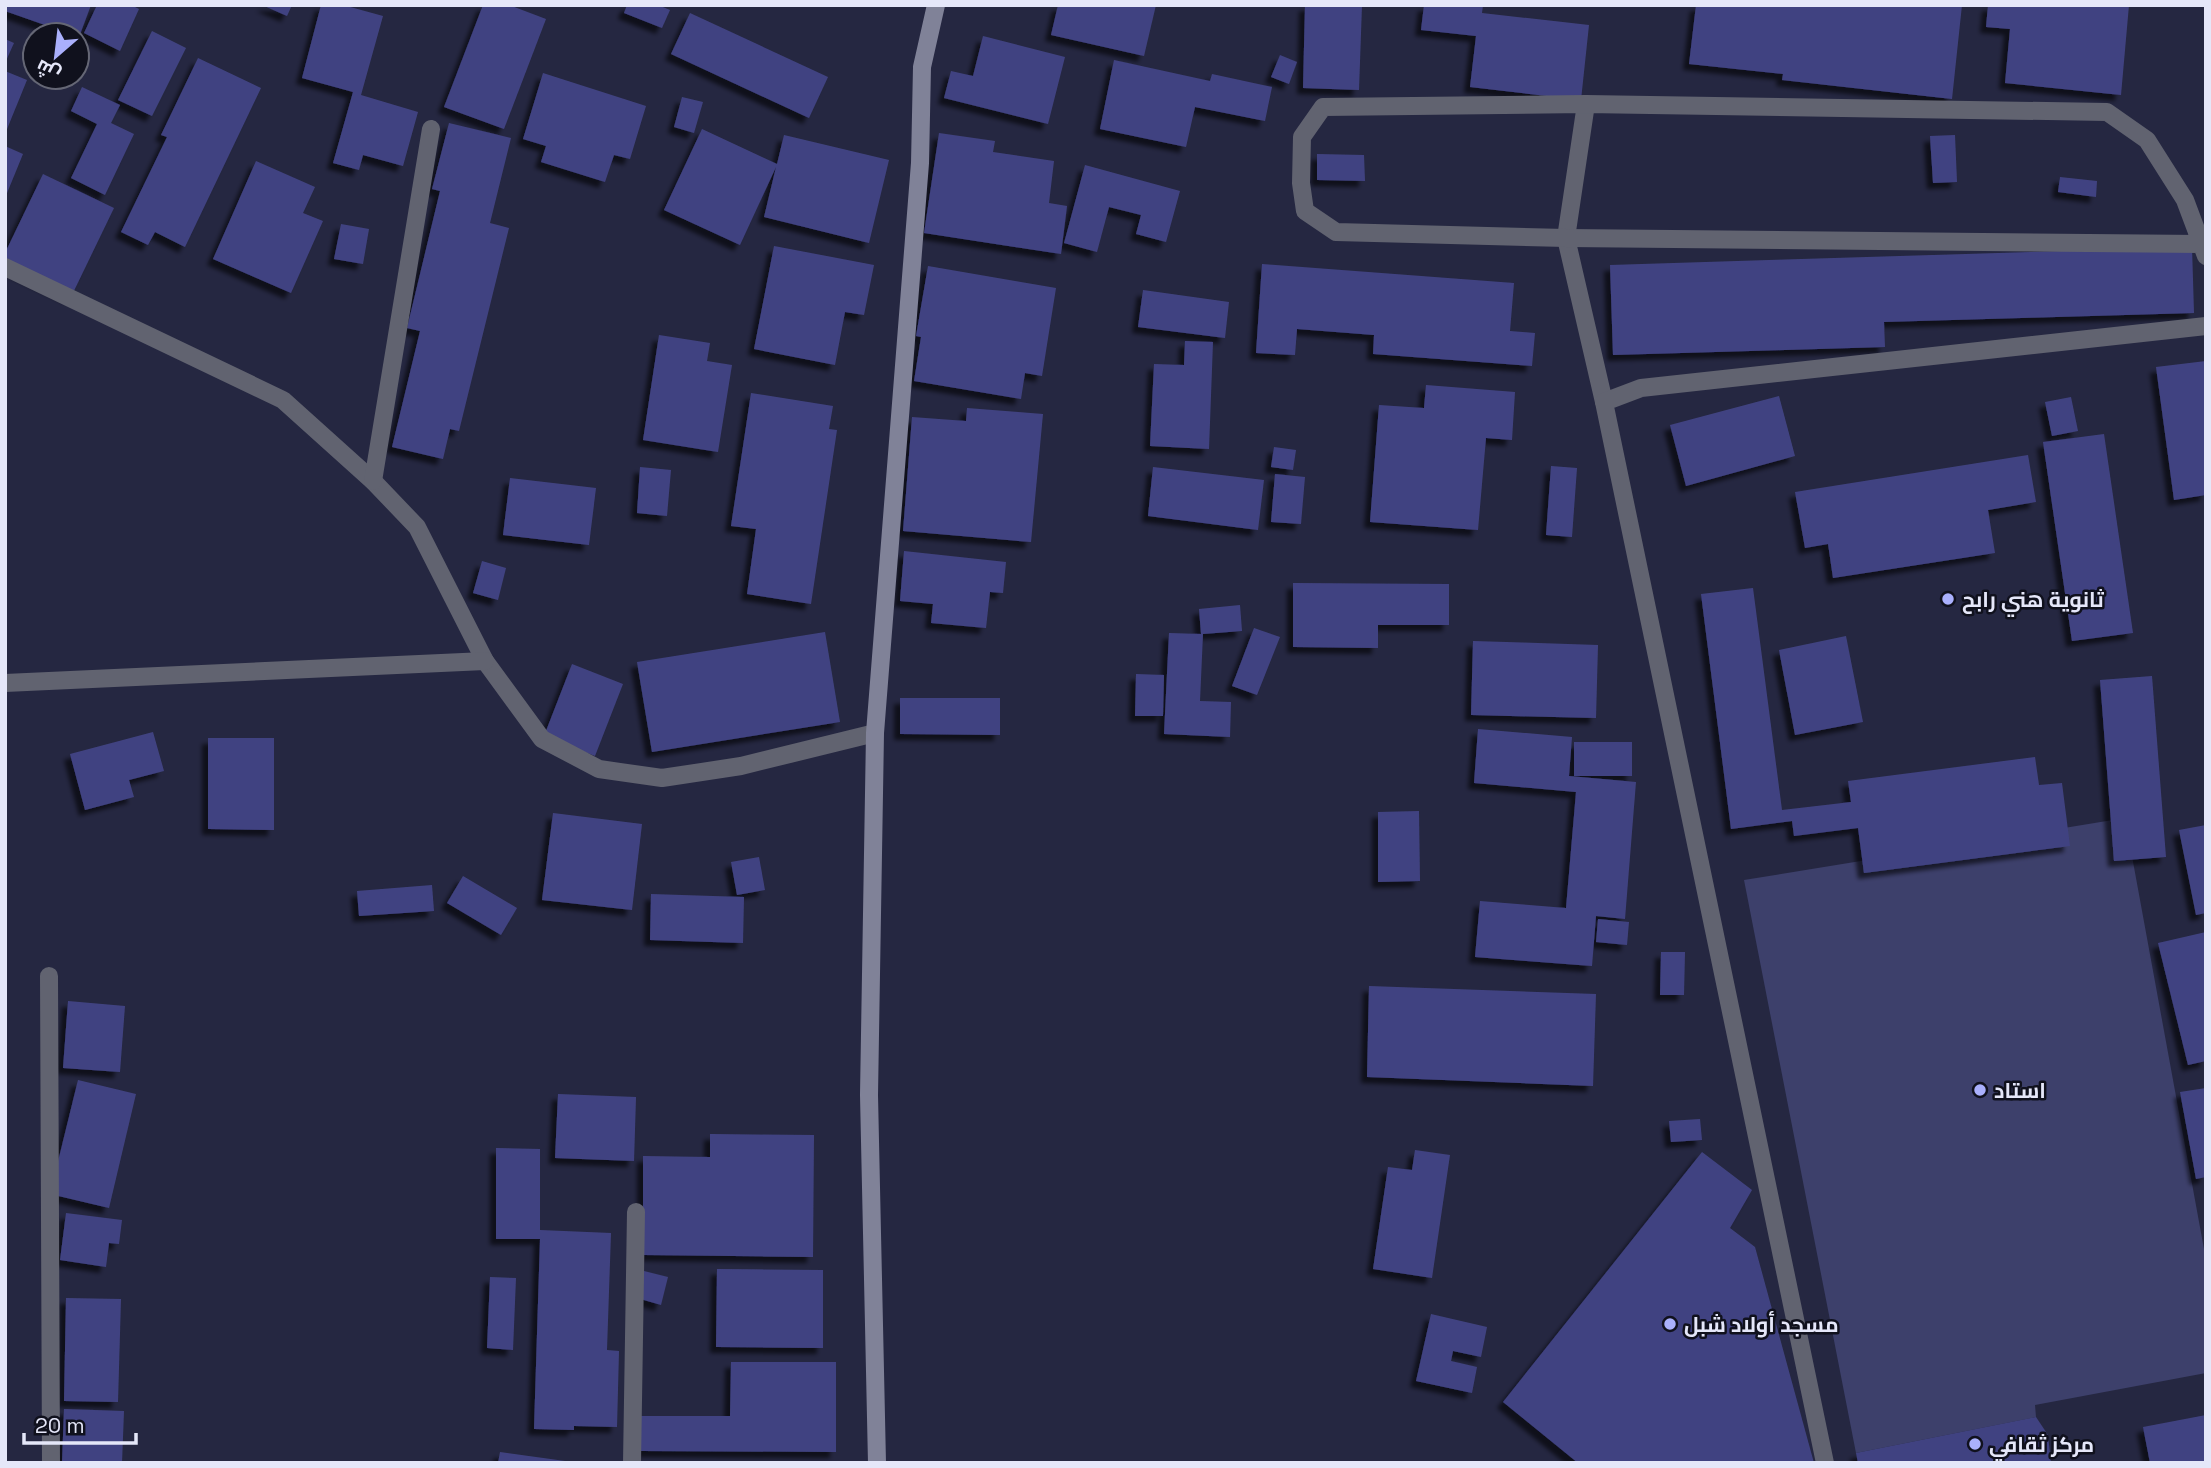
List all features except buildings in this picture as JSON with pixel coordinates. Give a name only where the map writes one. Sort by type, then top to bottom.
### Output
[{"type":"street","points":[[877,1463],[870,1095],[875,733],[920,163],[922,67],[936,5]]},
{"type":"street","points":[[1586,104],[1566,238],[1604,402],[1825,1463]]},
{"type":"street","points":[[1586,104],[2107,112],[2147,140],[2185,201],[2204,250],[1566,238],[1336,232],[1305,211],[1301,183],[1302,137],[1323,107],[1586,104]]},
{"type":"street","points":[[373,481],[431,129]]},
{"type":"street","points":[[5,267],[283,400],[373,481],[417,527],[485,661],[542,739],[599,769],[662,778],[741,766],[875,733]]},
{"type":"street","points":[[1604,402],[1641,388],[2206,326]]},
{"type":"street","points":[[5,683],[485,661]]},
{"type":"street","points":[[49,976],[51,1463]]},
{"type":"street","points":[[632,1463],[636,1212]]},
{"type":"shaded area","name":"استاد","points":[[2125,818],[2206,1260],[2206,1373],[2035,1405],[2036,1417],[1856,1453],[1744,880]]},
{"type":"place","name":"ثانوية هني رابح","points":[[1948,599]]},
{"type":"place","name":"استاد","points":[[1980,1090]]},
{"type":"place","name":"مسجد أولاد شبل","points":[[1670,1324]]},
{"type":"place","name":"مركز ثقافي","points":[[1975,1444]]}]
